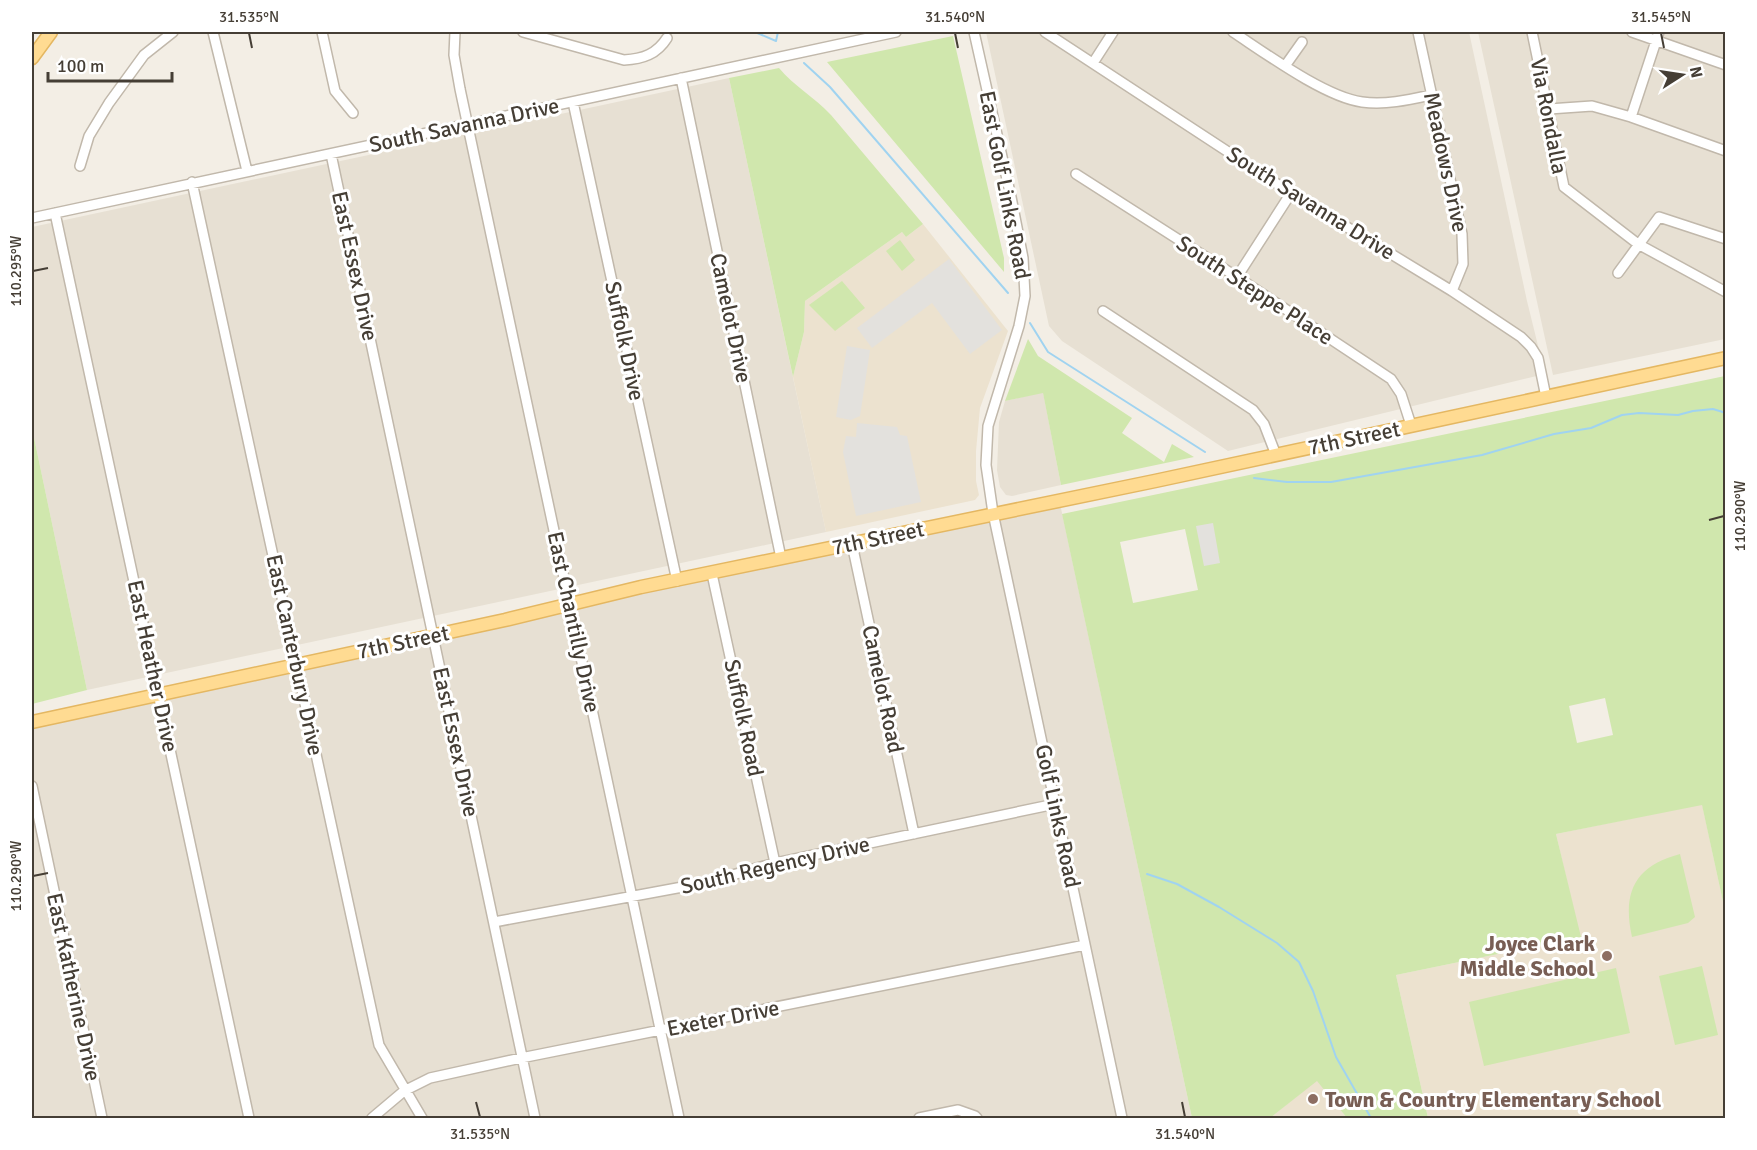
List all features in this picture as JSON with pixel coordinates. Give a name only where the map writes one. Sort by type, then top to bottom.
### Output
[{"type":"main road","points":[[32,58],[51,32]]},
{"type":"main road","name":"7th Street","points":[[32,722],[433,636],[570,603],[1725,358]]},
{"type":"street","points":[[80,166],[89,135],[109,103],[144,55],[173,32]]},
{"type":"street","points":[[213,32],[247,171]]},
{"type":"street","points":[[322,32],[335,91],[353,113]]},
{"type":"street","name":"East Chantilly Drive","points":[[455,32],[454,55],[679,1119]]},
{"type":"street","points":[[523,32],[624,60],[638,59],[660,50],[667,38]]},
{"type":"street","name":"South Savanna Drive","points":[[32,218],[896,32]]},
{"type":"street","name":"East Golf Links Road","points":[[974,32],[1023,258],[1025,296],[1019,326],[988,426],[986,465],[993,513]]},
{"type":"street","name":"South Savanna Drive","points":[[1045,32],[1291,193],[1452,291],[1521,337],[1538,358],[1546,397]]},
{"type":"street","points":[[1093,63],[1113,32]]},
{"type":"street","points":[[1233,32],[1331,92],[1360,102],[1391,103],[1431,95]]},
{"type":"street","name":"Meadows Drive","points":[[1418,32],[1462,234],[1463,264],[1452,291]]},
{"type":"street","name":"Via Rondalla","points":[[1532,32],[1564,187],[1638,244],[1725,292]]},
{"type":"street","points":[[1632,32],[1657,36],[1725,66]]},
{"type":"street","points":[[1631,117],[1657,36]]},
{"type":"street","points":[[1286,66],[1302,42]]},
{"type":"street","name":"Camelot Drive","points":[[681,78],[781,558]]},
{"type":"street","name":"Suffolk Drive","points":[[573,102],[677,581]]},
{"type":"street","points":[[1549,110],[1592,106],[1631,117],[1725,151]]},
{"type":"street","name":"East Essex Drive","points":[[332,154],[535,1119]]},
{"type":"street","name":"South Steppe Place","points":[[1076,174],[1390,379],[1401,394],[1411,425]]},
{"type":"street","name":"East Canterbury Drive","points":[[192,182],[379,1045],[422,1119]]},
{"type":"street","points":[[1237,277],[1291,193]]},
{"type":"street","name":"East Heather Drive","points":[[55,213],[249,1119]]},
{"type":"street","points":[[1618,273],[1659,217],[1725,239]]},
{"type":"street","points":[[1103,311],[1253,410],[1264,424],[1276,455]]},
{"type":"street","name":"Golf Links Road","points":[[993,513],[1122,1119]]},
{"type":"street","name":"Camelot Road","points":[[852,544],[914,834]]},
{"type":"street","name":"Suffolk Road","points":[[712,574],[775,863]]},
{"type":"street","name":"East Katherine Drive","points":[[32,786],[34,806],[102,1119]]},
{"type":"street","name":"South Regency Drive","points":[[494,922],[704,883],[775,863],[1055,804]]},
{"type":"street","name":"Exeter Drive","points":[[372,1119],[404,1091],[430,1078],[1085,945]]},
{"type":"street","points":[[919,1119],[958,1110],[975,1116],[977,1119]]},
{"type":"shaded area","points":[[986,32],[1469,32],[1545,374],[1228,451],[1062,341],[1049,326]]},
{"type":"shaded area","points":[[1478,32],[1725,32],[1725,339],[1553,375]]},
{"type":"shaded area","points":[[729,78],[826,532],[87,690],[32,428],[32,227]]},
{"type":"shaded area","points":[[923,224],[1008,331],[980,408],[976,451],[976,481],[979,495],[975,500],[826,532],[793,377],[804,332],[805,301],[902,232],[906,237]]},
{"type":"shaded area","points":[[949,259],[1002,330],[970,354],[932,303],[872,348],[857,328]]},
{"type":"shaded area","points":[[847,346],[870,350],[860,416],[851,420],[836,417]]},
{"type":"shaded area","points":[[1043,392],[1061,485],[1012,496],[1006,495],[1000,487],[997,470],[999,422],[1005,401]]},
{"type":"shaded area","points":[[857,423],[897,427],[900,435],[907,436],[921,502],[856,516],[843,452],[846,436],[856,437]]},
{"type":"shaded area","points":[[1059,499],[1192,1118],[32,1118],[32,722]]},
{"type":"shaded area","points":[[1213,523],[1220,563],[1204,566],[1196,526]]},
{"type":"shaded area","name":"Joyce Clark Middle School","points":[[1702,804],[1725,911],[1725,1118],[1428,1118],[1396,975],[1580,937],[1556,834]]},
{"type":"shaded area","name":"Town & Country Elementary School","points":[[1317,1080],[1347,1118],[1270,1118]]},
{"type":"green space","points":[[953,36],[1004,258],[1004,272],[827,62]]},
{"type":"green space","points":[[779,68],[831,115],[923,224],[906,237],[902,232],[805,301],[804,332],[793,377],[729,78]]},
{"type":"green space","points":[[900,240],[915,260],[902,271],[886,251]]},
{"type":"green space","points":[[842,281],[865,308],[835,331],[809,305]]},
{"type":"green space","points":[[1028,339],[1038,356],[1132,418],[1122,433],[1164,462],[1172,444],[1194,457],[1061,485],[1043,393],[1005,401]]},
{"type":"green space","points":[[1725,376],[1725,911],[1702,805],[1556,834],[1581,937],[1396,975],[1428,1118],[1347,1118],[1317,1081],[1270,1118],[1192,1118],[1062,514]],"holes":[[[1185,529],[1198,590],[1133,603],[1120,542]],[[1605,698],[1613,735],[1577,743],[1569,706]]]},
{"type":"green space","points":[[32,428],[87,690],[32,704]]},
{"type":"green space","points":[[1680,854],[1695,917],[1688,923],[1632,937],[1629,907],[1635,883],[1652,866]]},
{"type":"green space","points":[[1702,966],[1718,1035],[1675,1045],[1659,976]]},
{"type":"green space","points":[[1616,968],[1630,1033],[1484,1066],[1469,1002]]},
{"type":"waterway","points":[[755,32],[776,41],[778,32]]},
{"type":"waterway","points":[[804,63],[830,87],[1008,293]]},
{"type":"waterway","points":[[1030,323],[1048,352],[1205,452]]},
{"type":"waterway","points":[[1254,478],[1287,482],[1331,482],[1482,455],[1554,434],[1591,428],[1622,415],[1639,413],[1678,415],[1713,409],[1726,413]]},
{"type":"waterway","points":[[1147,874],[1177,884],[1219,907],[1277,943],[1299,962],[1313,991],[1336,1057],[1371,1118]]},
{"type":"place","name":"Joyce Clark Middle School","points":[[1607,956]]},
{"type":"place","name":"Town & Country Elementary School","points":[[1313,1099]]}]
